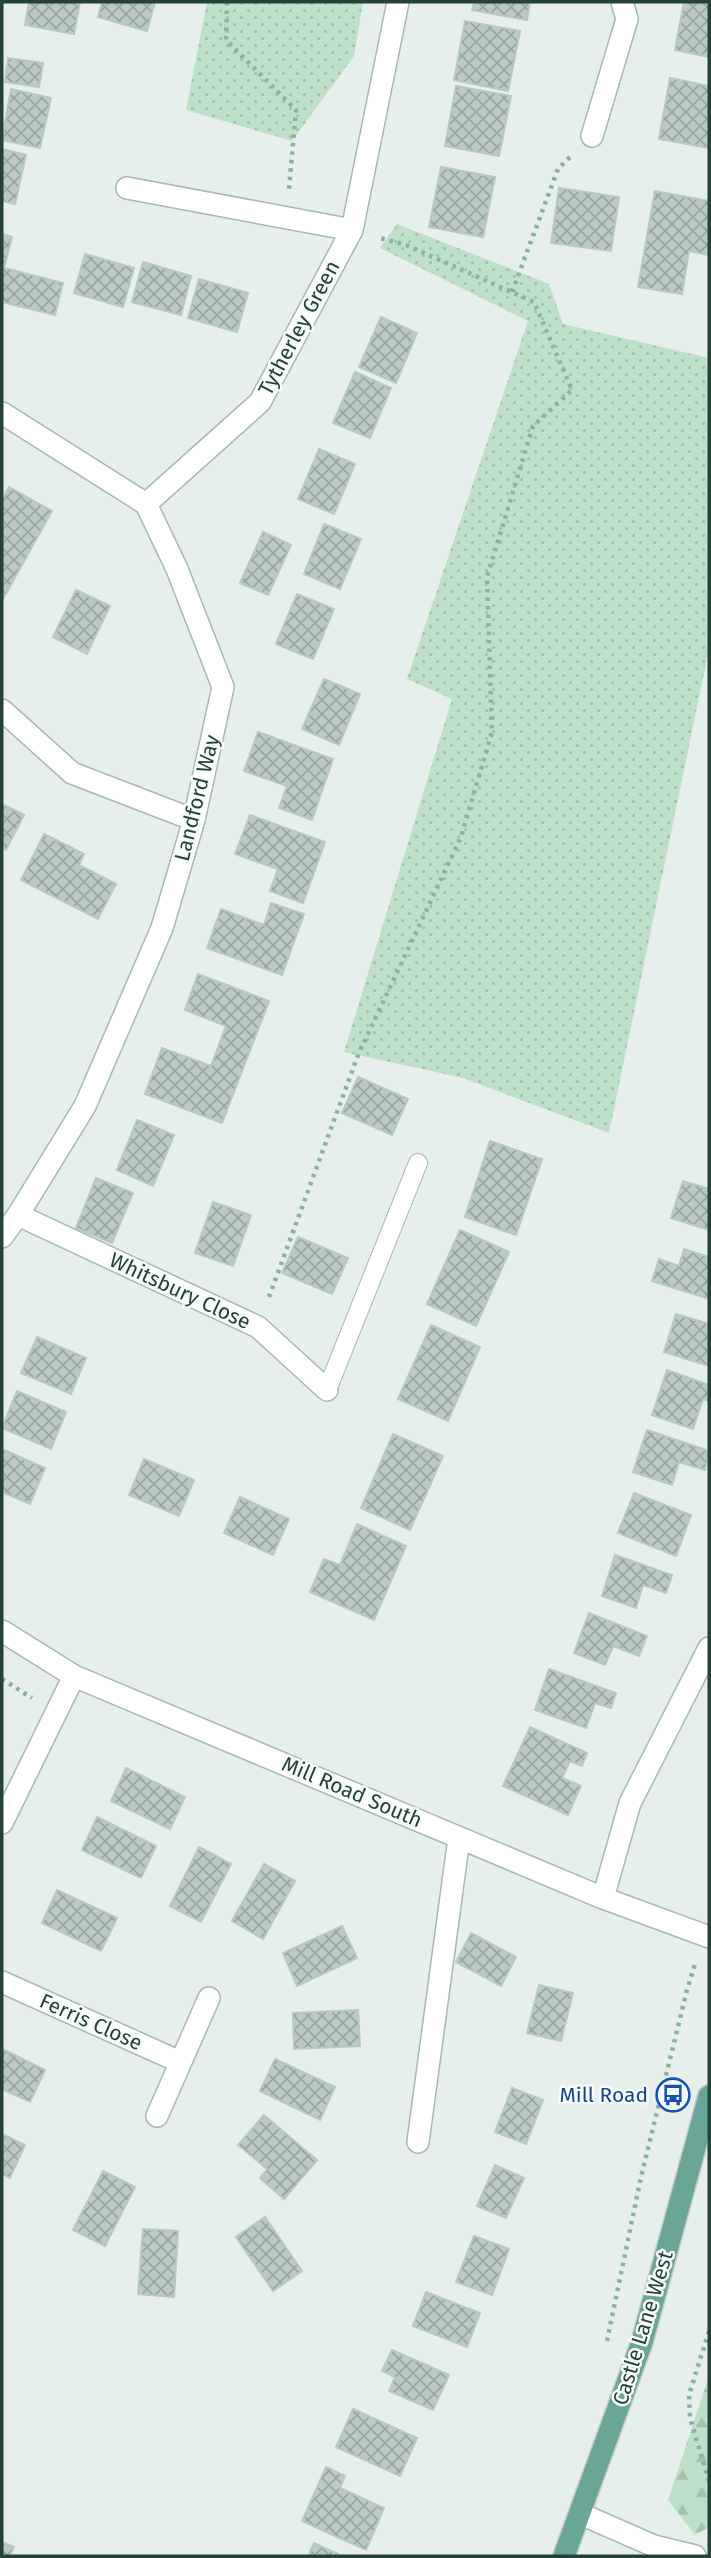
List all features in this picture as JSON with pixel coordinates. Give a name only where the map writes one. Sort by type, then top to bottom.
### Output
[{"type":"main road","name":"Castle Lane West","points":[[564,2556],[642,2342],[709,2096]]},
{"type":"street","name":"Tytherley Green","points":[[146,504],[260,402],[352,230],[398,2]]},
{"type":"street","points":[[592,136],[627,19],[622,2]]},
{"type":"street","name":"Tytherley Green","points":[[127,188],[352,230]]},
{"type":"street","points":[[2,413],[146,504]]},
{"type":"street","name":"Landford Way","points":[[2,1237],[85,1106],[162,928],[194,820],[223,687],[177,569],[146,504]]},
{"type":"street","points":[[2,710],[72,773],[194,820]]},
{"type":"street","name":"Whitsbury Close","points":[[18,1215],[258,1327],[327,1390]]},
{"type":"street","name":"Mill Road South","points":[[2,1631],[74,1676],[603,1898],[707,1937]]},
{"type":"street","points":[[603,1898],[630,1803],[709,1648]]},
{"type":"street","points":[[2,1823],[74,1676]]},
{"type":"street","points":[[418,2142],[459,1838]]},
{"type":"street","name":"Ferris Close","points":[[2,1982],[180,2063]]},
{"type":"street","points":[[156,2116],[209,1998]]},
{"type":"street","points":[[581,2514],[654,2546],[695,2556]]},
{"type":"lane","points":[[327,1390],[418,1163]]},
{"type":"path","points":[[227,2],[226,40],[296,110],[287,218]]},
{"type":"path","points":[[512,292],[558,169],[592,136]]},
{"type":"path","points":[[258,1327],[358,1055],[461,837],[492,732],[487,577],[533,426],[572,390],[534,302],[406,245],[352,230]]},
{"type":"path","points":[[606,2344],[641,2177],[687,1990],[707,1937]]},
{"type":"path","points":[[709,2331],[689,2395],[690,2418],[709,2481]]},
{"type":"green space","points":[[207,2],[363,2],[354,56],[292,141],[186,110]]},
{"type":"green space","points":[[397,224],[549,284],[563,324],[709,358],[709,649],[609,1133],[463,1078],[344,1052],[452,699],[407,679],[528,321],[380,248]]},
{"type":"green space","points":[[709,2376],[709,2527],[695,2535],[668,2500]]},
{"type":"building","points":[[29,2],[80,2],[74,34],[25,25]]},
{"type":"building","points":[[102,2],[155,2],[147,31],[98,17]]},
{"type":"building","points":[[474,2],[530,2],[527,20],[472,10]]},
{"type":"building","points":[[684,2],[709,2],[709,57],[675,50]]},
{"type":"building","points":[[465,21],[520,31],[508,91],[454,80]]},
{"type":"building","points":[[8,58],[43,63],[39,87],[5,82]]},
{"type":"building","points":[[670,78],[709,86],[709,148],[659,139]]},
{"type":"building","points":[[456,86],[511,96],[499,156],[445,146]]},
{"type":"building","points":[[11,89],[51,98],[40,148],[2,140]]},
{"type":"building","points":[[2,149],[26,155],[15,204],[2,201]]},
{"type":"building","points":[[441,167],[495,177],[483,237],[429,227]]},
{"type":"building","points":[[559,188],[619,197],[611,251],[551,243]]},
{"type":"building","points":[[655,191],[709,201],[709,255],[689,251],[682,294],[638,287]]},
{"type":"building","points":[[2,234],[12,237],[4,268],[63,283],[55,315],[2,302]]},
{"type":"building","points":[[85,254],[134,268],[123,307],[74,293]]},
{"type":"building","points":[[143,262],[191,276],[181,315],[132,302]]},
{"type":"building","points":[[199,279],[248,293],[237,332],[188,318]]},
{"type":"building","points":[[381,317],[417,333],[396,383],[359,367]]},
{"type":"building","points":[[355,372],[391,388],[370,438],[333,423]]},
{"type":"building","points":[[319,449],[355,464],[334,514],[298,499]]},
{"type":"building","points":[[9,487],[52,511],[2,601],[2,500]]},
{"type":"building","points":[[324,524],[361,539],[340,589],[304,574]]},
{"type":"building","points":[[263,532],[291,545],[268,595],[240,583]]},
{"type":"building","points":[[76,590],[110,606],[87,654],[53,637]]},
{"type":"building","points":[[297,594],[334,609],[313,659],[276,644]]},
{"type":"building","points":[[324,679],[360,694],[339,745],[302,729]]},
{"type":"building","points":[[258,732],[333,759],[312,820],[279,808],[287,786],[244,771]]},
{"type":"building","points":[[2,804],[24,815],[6,850],[2,848]]},
{"type":"building","points":[[250,815],[325,842],[303,903],[270,891],[278,869],[235,854]]},
{"type":"building","points":[[44,834],[84,854],[79,865],[116,884],[98,919],[21,880]]},
{"type":"building","points":[[271,903],[304,914],[282,975],[207,948],[221,909],[264,925]]},
{"type":"building","points":[[198,974],[269,1001],[222,1123],[145,1094],[162,1048],[211,1066],[226,1026],[185,1010]]},
{"type":"building","points":[[358,1077],[408,1099],[392,1135],[342,1113]]},
{"type":"building","points":[[137,1120],[174,1135],[153,1186],[117,1170]]},
{"type":"building","points":[[490,1141],[542,1159],[516,1235],[465,1217]]},
{"type":"building","points":[[96,1178],[133,1193],[112,1243],[76,1228]]},
{"type":"building","points":[[683,1181],[709,1189],[709,1230],[671,1218]]},
{"type":"building","points":[[213,1202],[251,1215],[233,1266],[195,1253]]},
{"type":"building","points":[[460,1230],[509,1252],[476,1326],[427,1304]]},
{"type":"building","points":[[298,1237],[348,1258],[332,1294],[282,1273]]},
{"type":"building","points":[[684,1249],[709,1257],[709,1299],[652,1281],[659,1259],[679,1266]]},
{"type":"building","points":[[676,1314],[709,1324],[709,1366],[664,1352]]},
{"type":"building","points":[[431,1325],[480,1347],[448,1421],[398,1399]]},
{"type":"building","points":[[37,1337],[86,1358],[71,1394],[21,1373]]},
{"type":"building","points":[[667,1370],[709,1385],[709,1401],[703,1399],[693,1429],[652,1415]]},
{"type":"building","points":[[17,1391],[66,1412],[51,1449],[2,1428]]},
{"type":"building","points":[[647,1430],[709,1451],[705,1470],[679,1462],[672,1485],[633,1472]]},
{"type":"building","points":[[393,1434],[443,1456],[410,1530],[361,1508]]},
{"type":"building","points":[[2,1449],[45,1468],[30,1504],[2,1492]]},
{"type":"building","points":[[144,1459],[194,1480],[179,1516],[129,1495]]},
{"type":"building","points":[[634,1493],[691,1515],[676,1556],[618,1533]]},
{"type":"building","points":[[240,1497],[289,1519],[273,1555],[224,1533]]},
{"type":"building","points":[[357,1524],[406,1546],[374,1620],[310,1592],[324,1559],[340,1565]]},
{"type":"building","points":[[615,1555],[672,1575],[666,1593],[643,1585],[636,1608],[602,1596]]},
{"type":"building","points":[[589,1613],[647,1636],[639,1656],[613,1646],[605,1665],[574,1653]]},
{"type":"building","points":[[549,1669],[616,1693],[611,1708],[595,1703],[586,1728],[535,1710]]},
{"type":"building","points":[[530,1727],[587,1753],[582,1766],[570,1761],[562,1778],[581,1786],[568,1815],[503,1786]]},
{"type":"building","points":[[126,1768],[185,1797],[170,1829],[111,1801]]},
{"type":"building","points":[[97,1817],[156,1846],[141,1878],[82,1850]]},
{"type":"building","points":[[199,1847],[231,1864],[201,1922],[170,1906]]},
{"type":"building","points":[[264,1864],[295,1881],[263,1939],[232,1921]]},
{"type":"building","points":[[57,1890],[117,1918],[101,1951],[42,1923]]},
{"type":"building","points":[[342,1926],[357,1958],[297,1986],[283,1953]]},
{"type":"building","points":[[471,1933],[516,1957],[501,1986],[456,1962]]},
{"type":"building","points":[[539,1985],[573,1993],[561,2041],[527,2033]]},
{"type":"building","points":[[358,2010],[360,2046],[294,2049],[293,2013]]},
{"type":"building","points":[[2,2049],[45,2070],[30,2102],[2,2089]]},
{"type":"building","points":[[275,2059],[335,2087],[320,2120],[260,2091]]},
{"type":"building","points":[[512,2088],[543,2100],[526,2144],[495,2132]]},
{"type":"building","points":[[264,2115],[317,2160],[284,2199],[260,2178],[267,2169],[238,2145]]},
{"type":"building","points":[[2,2134],[25,2145],[10,2178],[2,2174]]},
{"type":"building","points":[[495,2165],[524,2178],[506,2218],[477,2206]]},
{"type":"building","points":[[103,2171],[135,2187],[105,2246],[73,2230]]},
{"type":"building","points":[[265,2217],[302,2271],[273,2291],[236,2237]]},
{"type":"building","points":[[143,2229],[178,2231],[174,2297],[138,2294]]},
{"type":"building","points":[[474,2236],[509,2249],[492,2295],[456,2282]]},
{"type":"building","points":[[426,2292],[480,2313],[467,2347],[413,2326]]},
{"type":"building","points":[[392,2350],[449,2375],[433,2410],[389,2391],[395,2377],[382,2371]]},
{"type":"building","points":[[353,2409],[417,2438],[400,2476],[336,2447]]},
{"type":"building","points":[[326,2467],[345,2476],[340,2488],[384,2508],[366,2550],[302,2521]]},
{"type":"building","points":[[2,2542],[14,2547],[10,2556],[2,2556]]},
{"type":"building","points":[[314,2543],[342,2556],[308,2556]]},
{"type":"place","name":"Mill Road","points":[[673,2095]]}]
